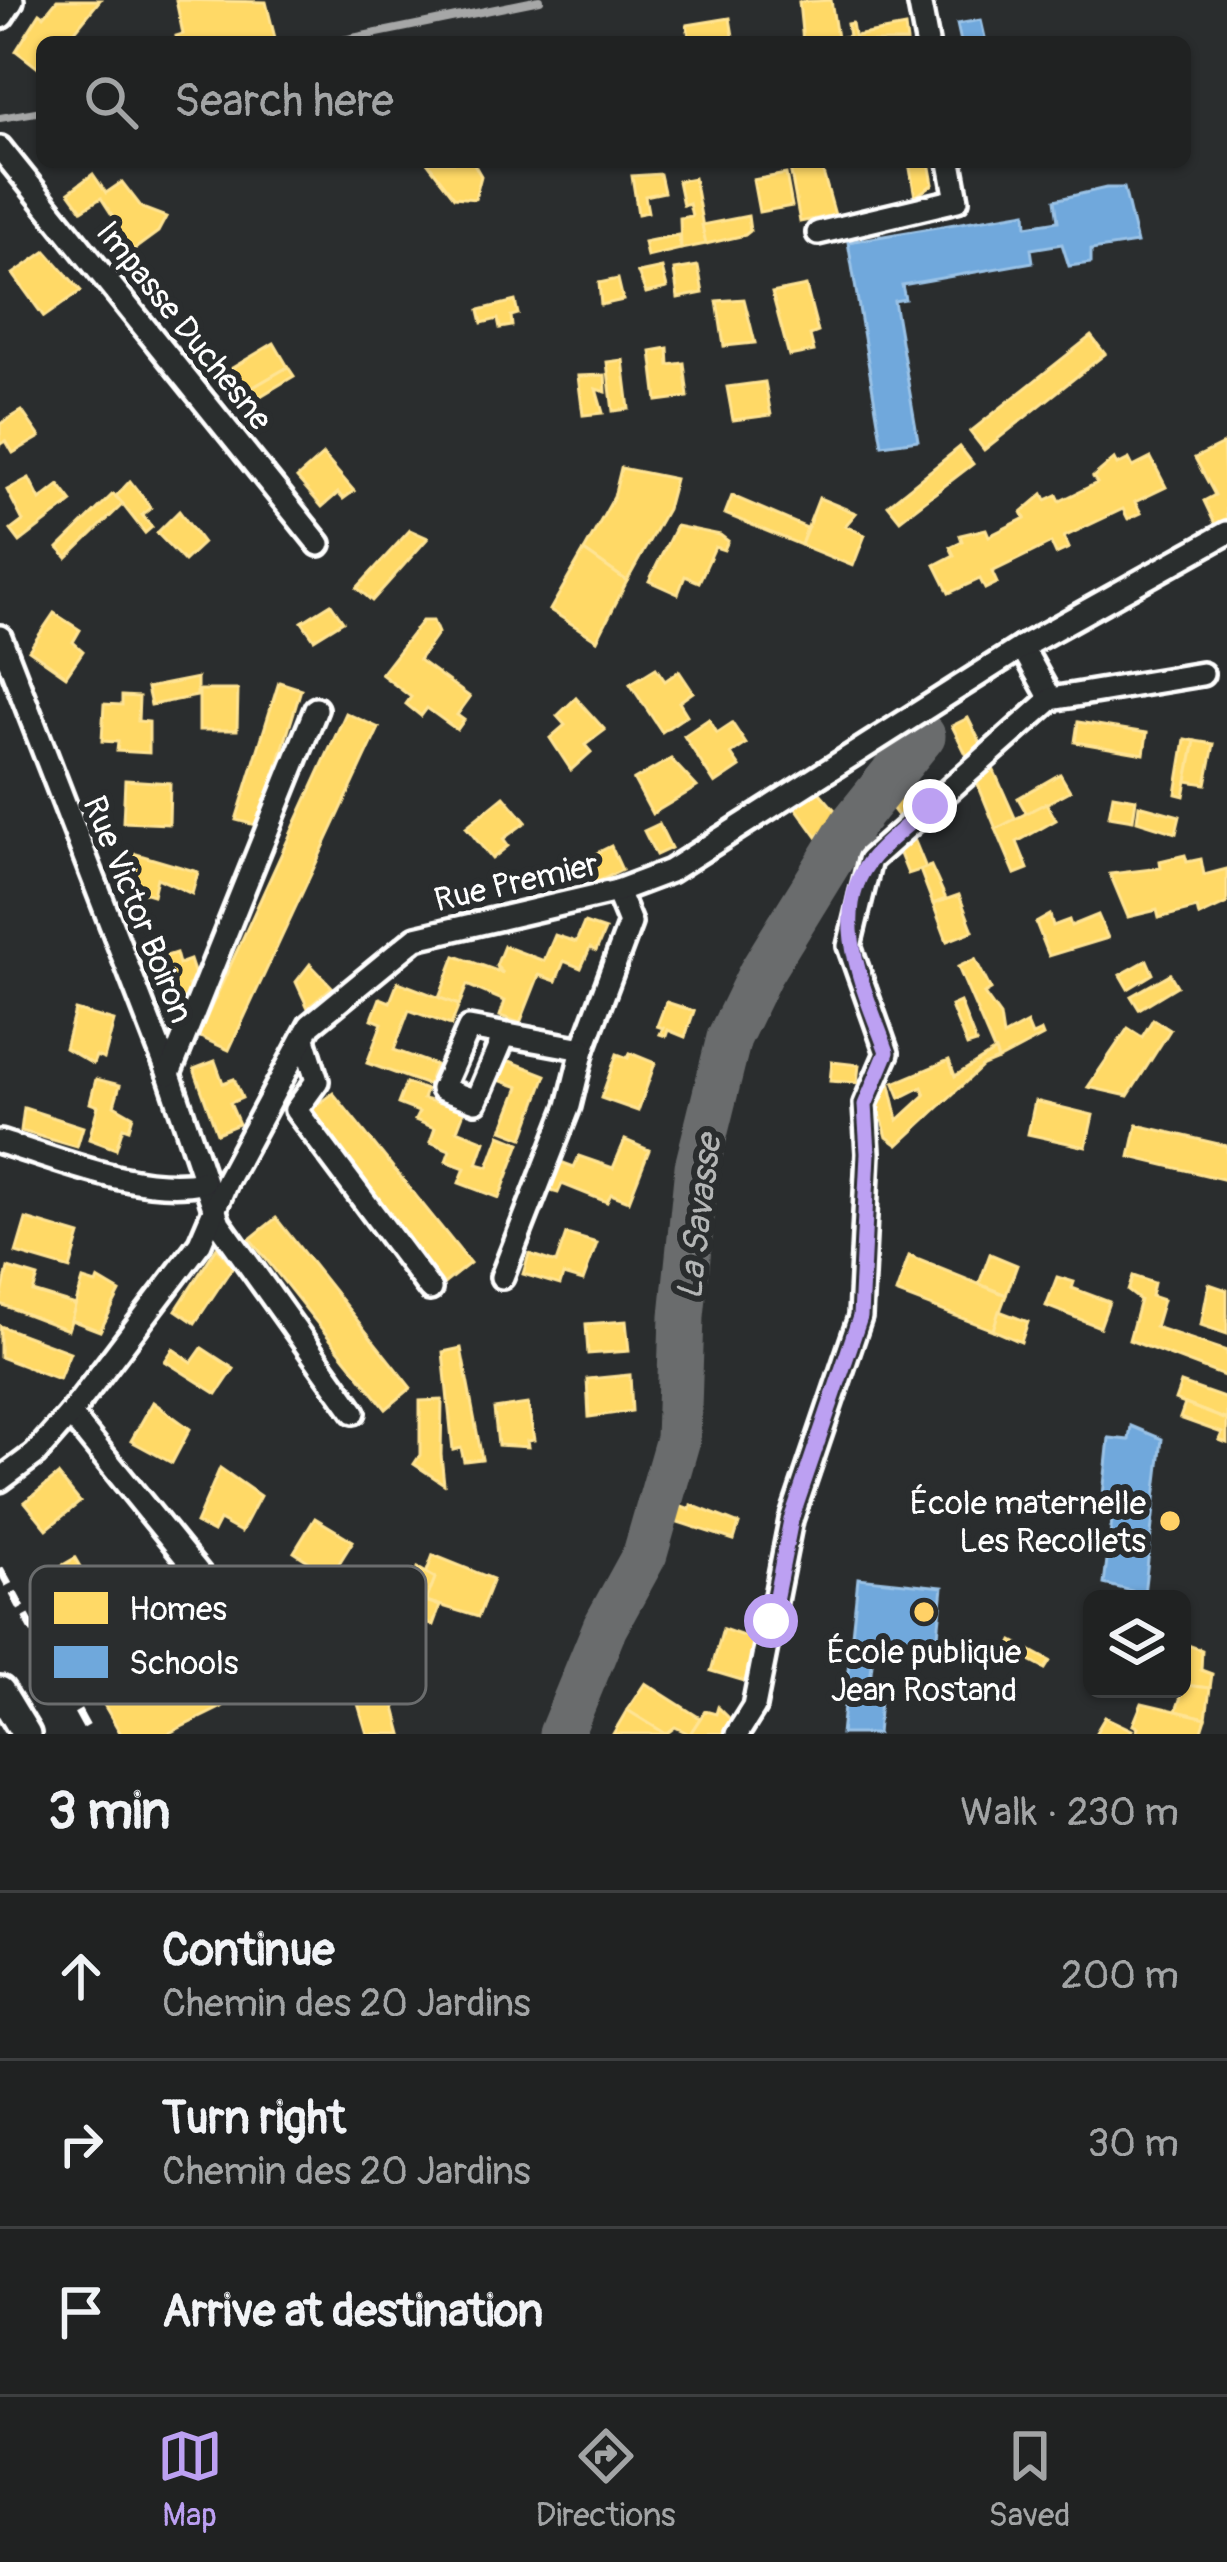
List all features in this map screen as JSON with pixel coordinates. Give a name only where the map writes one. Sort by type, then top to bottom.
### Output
[{"type":"main road","points":[[0,14],[9,0]]},
{"type":"main road","points":[[0,1691],[26,1734]]},
{"type":"street","points":[[919,0],[926,36]]},
{"type":"street","name":"Impasse Duchesne","points":[[0,148],[320,544]]},
{"type":"street","points":[[818,232],[957,200],[951,168]]},
{"type":"street","name":"Rue Premier","points":[[0,1480],[35,1454],[70,1414],[200,1243],[310,1025],[416,938],[617,891],[670,871],[1022,647],[1227,533]]},
{"type":"street","name":"Rue Victor Boiron","points":[[0,638],[169,1074],[219,1223],[354,1412]]},
{"type":"street","points":[[1022,647],[1051,699]]},
{"type":"street","points":[[736,1734],[754,1707],[791,1520],[860,1317],[868,1153],[865,1105],[887,1052],[850,946],[857,897],[870,860],[1051,699],[1202,674]]},
{"type":"street","points":[[169,1074],[316,709]]},
{"type":"street","points":[[502,1277],[569,1106],[629,923],[617,891]]},
{"type":"street","points":[[503,1039],[584,1049]]},
{"type":"street","points":[[305,1042],[317,1081],[296,1110],[430,1289]]},
{"type":"street","points":[[0,1142],[110,1174],[183,1185],[203,1182]]},
{"type":"street","points":[[70,1414],[193,1566]]},
{"type":"building: Homes","points":[[57,0],[100,0],[71,36],[36,36],[36,66],[16,51],[40,13],[44,16]]},
{"type":"building: Homes","points":[[176,0],[266,2],[274,36],[176,36],[183,34]]},
{"type":"building: Homes","points":[[831,0],[837,36],[802,36],[799,2]]},
{"type":"building: Homes","points":[[730,18],[733,36],[689,36],[687,25]]},
{"type":"building: Homes","points":[[905,27],[906,36],[855,36]]},
{"type":"building: Homes","points":[[432,168],[476,168],[481,176],[475,199],[454,197]]},
{"type":"building: Homes","points":[[790,168],[822,168],[835,215],[800,222]]},
{"type":"building: Homes","points":[[910,168],[930,168],[933,184],[915,197]]},
{"type":"building: Homes","points":[[93,174],[106,193],[122,182],[142,208],[166,217],[158,232],[117,262],[99,229],[114,218],[101,198],[82,210],[69,192]]},
{"type":"building: Homes","points":[[660,174],[664,192],[645,196],[648,212],[638,214],[632,176]]},
{"type":"building: Homes","points":[[786,174],[792,206],[759,212],[753,180]]},
{"type":"building: Homes","points":[[694,178],[706,244],[681,249],[680,218],[692,216],[689,203],[683,205],[678,181]]},
{"type":"building: Homes","points":[[748,216],[750,231],[745,235],[706,244],[702,225]]},
{"type":"building: Homes","points":[[678,235],[681,249],[647,257],[644,242]]},
{"type":"building: Homes","points":[[46,251],[81,291],[44,317],[13,274]]},
{"type":"building: Homes","points":[[698,266],[703,293],[678,298],[674,270]]},
{"type":"building: Homes","points":[[662,268],[667,288],[646,293],[638,273]]},
{"type":"building: Homes","points":[[618,279],[623,300],[601,305],[599,283]]},
{"type":"building: Homes","points":[[806,286],[818,332],[810,335],[814,351],[789,356],[772,293]]},
{"type":"building: Homes","points":[[744,299],[755,343],[724,346],[717,301]]},
{"type":"building: Homes","points":[[515,301],[518,314],[511,316],[512,326],[500,328],[498,319],[482,323],[479,310]]},
{"type":"building: Homes","points":[[1091,336],[1105,354],[984,450],[970,432]]},
{"type":"building: Homes","points":[[274,343],[288,367],[233,399],[222,374]]},
{"type":"building: Homes","points":[[668,348],[669,365],[684,363],[688,397],[657,401],[651,351]]},
{"type":"building: Homes","points":[[623,360],[629,409],[613,411],[607,362]]},
{"type":"building: Homes","points":[[288,367],[294,376],[239,409],[233,399]]},
{"type":"building: Homes","points":[[605,375],[606,392],[596,389],[603,413],[583,415],[578,376]]},
{"type":"building: Homes","points":[[765,382],[771,415],[733,420],[727,387]]},
{"type":"building: Homes","points":[[22,411],[40,437],[13,453],[6,441],[0,445],[0,424]]},
{"type":"building: Homes","points":[[1223,444],[1227,519],[1215,524],[1204,501],[1215,495],[1195,458]]},
{"type":"building: Homes","points":[[960,447],[973,464],[900,520],[888,505]]},
{"type":"building: Homes","points":[[323,455],[354,491],[343,499],[338,493],[322,507],[297,478]]},
{"type":"building: Homes","points":[[1151,458],[1166,487],[1135,502],[1141,513],[1128,519],[1123,509],[1064,537],[1069,548],[1056,554],[1051,543],[992,572],[997,583],[985,589],[980,579],[949,593],[935,565],[954,555],[950,547],[962,541],[960,535],[986,529],[989,536],[1025,518],[1022,512],[1043,494],[1046,500],[1057,495],[1060,501],[1097,483],[1093,477],[1114,459],[1117,465],[1129,459],[1133,467]]},
{"type":"building: Homes","points":[[621,468],[675,479],[667,509],[627,581],[584,551],[614,497]]},
{"type":"building: Homes","points":[[29,478],[40,500],[59,485],[72,502],[20,542],[11,530],[23,521],[7,490]]},
{"type":"building: Homes","points":[[130,481],[151,508],[142,515],[152,527],[145,533],[116,496]]},
{"type":"building: Homes","points":[[113,494],[123,504],[67,558],[58,548]]},
{"type":"building: Homes","points":[[732,496],[807,528],[801,545],[725,514]]},
{"type":"building: Homes","points":[[819,498],[856,513],[845,526],[865,535],[853,566],[801,545]]},
{"type":"building: Homes","points":[[179,511],[203,543],[184,561],[157,533]]},
{"type":"building: Homes","points":[[676,526],[728,541],[724,550],[715,547],[699,582],[685,576],[678,594],[649,581]]},
{"type":"building: Homes","points":[[410,530],[428,538],[372,601],[357,588]]},
{"type":"building: Homes","points":[[584,551],[627,581],[597,640],[550,610]]},
{"type":"building: Homes","points":[[331,604],[343,621],[314,639],[302,622]]},
{"type":"building: Homes","points":[[54,613],[80,630],[73,642],[83,651],[66,676],[29,650]]},
{"type":"building: Homes","points":[[422,621],[433,621],[438,633],[419,660],[470,697],[457,715],[464,720],[457,730],[427,708],[421,716],[406,704],[411,697],[381,674]]},
{"type":"building: Homes","points":[[656,668],[665,681],[679,671],[693,692],[679,702],[687,715],[662,732],[630,684]]},
{"type":"building: Homes","points":[[197,678],[197,696],[151,705],[147,688]]},
{"type":"building: Homes","points":[[279,682],[301,689],[259,826],[236,820]]},
{"type":"building: Homes","points":[[199,690],[238,690],[237,730],[199,730]]},
{"type":"building: Homes","points":[[122,696],[139,697],[138,721],[149,722],[149,753],[117,751],[118,742],[102,741],[104,704],[122,705]]},
{"type":"building: Homes","points":[[576,698],[605,730],[585,745],[591,752],[571,770],[550,738],[565,725],[557,716]]},
{"type":"building: Homes","points":[[346,713],[379,728],[229,1050],[198,1036]]},
{"type":"building: Homes","points":[[968,718],[983,748],[967,756],[952,726]]},
{"type":"building: Homes","points":[[709,719],[717,733],[732,723],[746,744],[731,754],[740,767],[715,784],[684,736]]},
{"type":"building: Homes","points":[[1078,722],[1147,733],[1144,754],[1075,742]]},
{"type":"building: Homes","points":[[1185,739],[1195,741],[1184,796],[1176,794]]},
{"type":"building: Homes","points":[[1195,741],[1214,744],[1206,784],[1187,781]]},
{"type":"building: Homes","points":[[671,759],[697,787],[652,814],[634,780]]},
{"type":"building: Homes","points":[[991,764],[1016,820],[996,829],[975,777]]},
{"type":"building: Homes","points":[[1060,774],[1070,791],[1027,814],[1018,798]]},
{"type":"building: Homes","points":[[125,780],[170,783],[169,824],[123,822]]},
{"type":"building: Homes","points":[[909,784],[925,799],[902,821],[892,808]]},
{"type":"building: Homes","points":[[814,786],[841,817],[817,837],[792,802]]},
{"type":"building: Homes","points":[[1113,795],[1136,799],[1133,820],[1109,816]]},
{"type":"building: Homes","points":[[504,796],[526,822],[503,839],[508,846],[492,859],[466,827]]},
{"type":"building: Homes","points":[[1046,803],[1056,820],[1017,842],[1028,869],[1015,874],[996,829]]},
{"type":"building: Homes","points":[[1139,805],[1180,816],[1176,833],[1137,821]]},
{"type":"building: Homes","points":[[659,824],[671,848],[656,855],[644,831]]},
{"type":"building: Homes","points":[[912,834],[926,868],[908,874],[898,849]]},
{"type":"building: Homes","points":[[611,846],[622,870],[595,883],[585,859]]},
{"type":"building: Homes","points":[[126,851],[198,872],[192,894],[157,878],[153,895],[116,884]]},
{"type":"building: Homes","points":[[1185,855],[1187,862],[1201,859],[1204,875],[1227,869],[1227,903],[1199,916],[1197,908],[1159,918],[1157,910],[1128,917],[1110,874],[1161,868],[1160,861]]},
{"type":"building: Homes","points":[[931,866],[946,899],[933,904],[920,870]]},
{"type":"building: Homes","points":[[959,895],[973,931],[947,941],[933,904]]},
{"type":"building: Homes","points":[[1050,915],[1053,926],[1069,920],[1071,926],[1098,915],[1108,938],[1049,956],[1036,923]]},
{"type":"building: Homes","points":[[584,923],[605,930],[596,951],[590,948],[581,968],[564,961],[556,981],[539,975],[520,1023],[500,1016],[505,1001],[467,985],[459,1005],[439,998],[455,956],[503,973],[496,966],[504,946],[544,961],[555,935],[576,942]]},
{"type":"building: Homes","points":[[176,953],[179,964],[190,960],[197,981],[188,985],[191,997],[170,1004],[154,960]]},
{"type":"building: Homes","points":[[975,959],[991,990],[984,994],[1000,1016],[1003,1036],[1027,1023],[1032,1035],[1041,1031],[1043,1036],[998,1060],[958,967]]},
{"type":"building: Homes","points":[[1147,960],[1153,974],[1128,989],[1120,975]]},
{"type":"building: Homes","points":[[310,964],[332,987],[308,1008],[296,982]]},
{"type":"building: Homes","points":[[1170,974],[1177,986],[1139,1009],[1131,996]]},
{"type":"building: Homes","points":[[398,982],[459,1005],[451,1025],[409,1010],[394,1050],[435,1065],[428,1085],[367,1063],[382,1023],[372,1019],[380,998],[390,1002]]},
{"type":"building: Homes","points":[[666,1002],[694,1011],[685,1037],[668,1030],[666,1036],[660,1034],[663,1028],[657,1026]]},
{"type":"building: Homes","points":[[960,1002],[976,1043],[967,1046],[951,1006]]},
{"type":"building: Homes","points":[[75,1010],[114,1021],[104,1059],[96,1056],[93,1064],[65,1048]]},
{"type":"building: Homes","points":[[1153,1019],[1170,1030],[1128,1096],[1088,1087],[1128,1028],[1142,1037]]},
{"type":"building: Homes","points":[[995,1051],[998,1060],[983,1066],[898,1145],[887,1137],[874,1092],[890,1085],[898,1120],[925,1095],[922,1087],[900,1098],[894,1083],[949,1060],[955,1076]]},
{"type":"building: Homes","points":[[630,1053],[655,1063],[638,1111],[601,1098],[617,1054],[628,1058]]},
{"type":"building: Homes","points":[[507,1060],[546,1075],[523,1138],[502,1130],[519,1087],[499,1080]]},
{"type":"building: Homes","points":[[215,1061],[223,1083],[234,1079],[242,1098],[230,1103],[239,1124],[217,1133],[194,1069]]},
{"type":"building: Homes","points":[[832,1062],[859,1065],[857,1083],[830,1081]]},
{"type":"building: Homes","points":[[96,1079],[120,1085],[114,1105],[133,1116],[129,1129],[123,1127],[116,1149],[89,1139],[98,1106],[90,1103]]},
{"type":"building: Homes","points":[[406,1083],[426,1090],[423,1099],[465,1109],[457,1130],[485,1141],[477,1164],[488,1167],[500,1135],[520,1143],[499,1198],[459,1183],[465,1168],[446,1161],[450,1150],[430,1142],[435,1128],[415,1120],[419,1112],[398,1104]]},
{"type":"building: Homes","points":[[333,1093],[470,1263],[444,1284],[306,1113]]},
{"type":"building: Homes","points":[[1035,1101],[1093,1115],[1086,1147],[1028,1134]]},
{"type":"building: Homes","points":[[24,1108],[83,1127],[77,1147],[21,1131]]},
{"type":"building: Homes","points":[[1137,1125],[1227,1146],[1227,1180],[1130,1157]]},
{"type":"building: Homes","points":[[625,1140],[649,1150],[629,1201],[611,1194],[607,1202],[562,1184],[558,1193],[547,1190],[558,1161],[574,1167],[579,1156],[613,1168]]},
{"type":"building: Homes","points":[[276,1218],[411,1388],[386,1409],[250,1239]]},
{"type":"building: Homes","points":[[26,1219],[80,1235],[70,1269],[16,1253]]},
{"type":"building: Homes","points":[[566,1234],[597,1243],[583,1281],[563,1275],[560,1285],[523,1274],[529,1254],[556,1263]]},
{"type":"building: Homes","points":[[217,1247],[233,1266],[195,1323],[176,1310]]},
{"type":"building: Homes","points":[[990,1254],[1017,1265],[1006,1295],[979,1284]]},
{"type":"building: Homes","points":[[909,1256],[1006,1295],[993,1330],[896,1293]]},
{"type":"building: Homes","points":[[8,1268],[38,1277],[33,1292],[76,1305],[68,1330],[0,1304]]},
{"type":"building: Homes","points":[[1133,1276],[1154,1283],[1151,1296],[1163,1300],[1155,1327],[1227,1351],[1227,1377],[1129,1340],[1140,1300],[1128,1291]]},
{"type":"building: Homes","points":[[1057,1277],[1109,1302],[1100,1327],[1046,1306]]},
{"type":"building: Homes","points":[[98,1279],[120,1292],[100,1331],[71,1320],[83,1280],[96,1284]]},
{"type":"building: Homes","points":[[1209,1284],[1227,1290],[1227,1334],[1201,1325]]},
{"type":"building: Homes","points":[[999,1311],[1028,1322],[1021,1342],[993,1330]]},
{"type":"building: Homes","points":[[626,1321],[629,1351],[588,1354],[586,1324]]},
{"type":"building: Homes","points":[[0,1326],[70,1352],[59,1379],[0,1357]]},
{"type":"building: Homes","points":[[202,1348],[234,1369],[217,1394],[165,1361],[173,1349],[192,1362]]},
{"type":"building: Homes","points":[[461,1348],[482,1459],[464,1461],[461,1448],[453,1450],[443,1352]]},
{"type":"building: Homes","points":[[630,1375],[632,1411],[589,1417],[587,1379]]},
{"type":"building: Homes","points":[[1181,1383],[1227,1399],[1227,1420],[1175,1400]]},
{"type":"building: Homes","points":[[442,1400],[444,1484],[414,1464],[420,1455],[420,1401]]},
{"type":"building: Homes","points":[[153,1402],[190,1429],[172,1463],[131,1441]]},
{"type":"building: Homes","points":[[528,1404],[534,1440],[527,1441],[528,1447],[498,1445],[494,1409]]},
{"type":"building: Homes","points":[[1185,1404],[1227,1420],[1227,1443],[1219,1440],[1222,1433],[1180,1418]]},
{"type":"building: Homes","points":[[220,1468],[260,1496],[241,1532],[219,1520],[213,1532],[196,1523]]},
{"type":"building: Homes","points":[[58,1475],[80,1502],[47,1529],[25,1502]]},
{"type":"building: Homes","points":[[691,1505],[739,1524],[734,1540],[675,1521],[679,1506],[690,1510]]},
{"type":"building: Homes","points":[[315,1518],[353,1541],[337,1566],[316,1566],[294,1552]]},
{"type":"building: Homes","points":[[433,1555],[493,1579],[478,1617],[426,1601],[435,1578],[426,1574]]},
{"type":"building: Homes","points":[[426,1573],[435,1578],[426,1601]]},
{"type":"building: Homes","points":[[426,1601],[440,1606],[433,1625],[426,1623]]},
{"type":"building: Homes","points":[[723,1629],[755,1640],[745,1681],[711,1671]]},
{"type":"building: Homes","points":[[1013,1641],[1050,1661],[1045,1669],[1009,1650]]},
{"type":"building: Homes","points":[[1191,1646],[1202,1650],[1201,1670],[1212,1674],[1210,1688],[1191,1686]]},
{"type":"building: Homes","points":[[645,1683],[700,1718],[690,1734],[675,1727],[666,1734],[627,1710]]},
{"type":"building: Homes","points":[[1191,1686],[1210,1688],[1206,1718],[1176,1711],[1180,1698],[1191,1698]]},
{"type":"building: Homes","points":[[1142,1703],[1206,1718],[1201,1734],[1136,1734],[1138,1727],[1133,1725]]},
{"type":"building: Homes","points":[[104,1704],[225,1704],[167,1734],[121,1734]]},
{"type":"building: Homes","points":[[358,1704],[394,1704],[402,1734],[367,1734]]},
{"type":"building: Homes","points":[[718,1707],[731,1720],[722,1733],[690,1734],[705,1711],[716,1714]]},
{"type":"building: Homes","points":[[627,1710],[666,1734],[613,1734]]},
{"type":"building: Homes","points":[[1105,1717],[1132,1730],[1130,1734],[1095,1734]]},
{"type":"building: Schools","points":[[981,20],[985,36],[960,36],[957,24]]},
{"type":"building: Schools","points":[[1124,188],[1137,243],[1091,250],[1091,263],[1069,266],[1062,244],[1031,249],[1033,262],[902,285],[905,299],[894,301],[918,440],[882,445],[848,242],[1026,212],[1027,226],[1058,221],[1055,200]]},
{"type":"building: Schools","points":[[1131,1426],[1162,1439],[1144,1590],[1104,1584],[1115,1496],[1103,1495],[1109,1438],[1129,1440]]},
{"type":"building: Schools","points":[[858,1578],[943,1587],[936,1654],[851,1645]]},
{"type":"building: Schools","points":[[851,1645],[874,1648],[869,1688],[846,1687]]},
{"type":"building: Schools","points":[[846,1687],[881,1689],[877,1734],[841,1734]]},
{"type":"waterway","points":[[363,36],[540,0]]},
{"type":"waterway","points":[[0,118],[36,112]]},
{"type":"waterway","name":"La Savasse","points":[[561,1734],[605,1627],[645,1554],[678,1439],[682,1316],[697,1167],[729,1038],[760,974],[853,823],[923,736]]},
{"type":"railway","points":[[0,1569],[30,1624]]},
{"type":"railway","points":[[74,1704],[90,1734]]},
{"type":"place","name":"École maternelle Les Recollets","points":[[1170,1521]]},
{"type":"place","name":"École publique Jean Rostand","points":[[924,1612]]},
{"type":"route","points":[[771,1621],[791,1520],[860,1317],[868,1153],[865,1105],[887,1052],[850,946],[857,897],[870,860],[930,806]]}]
